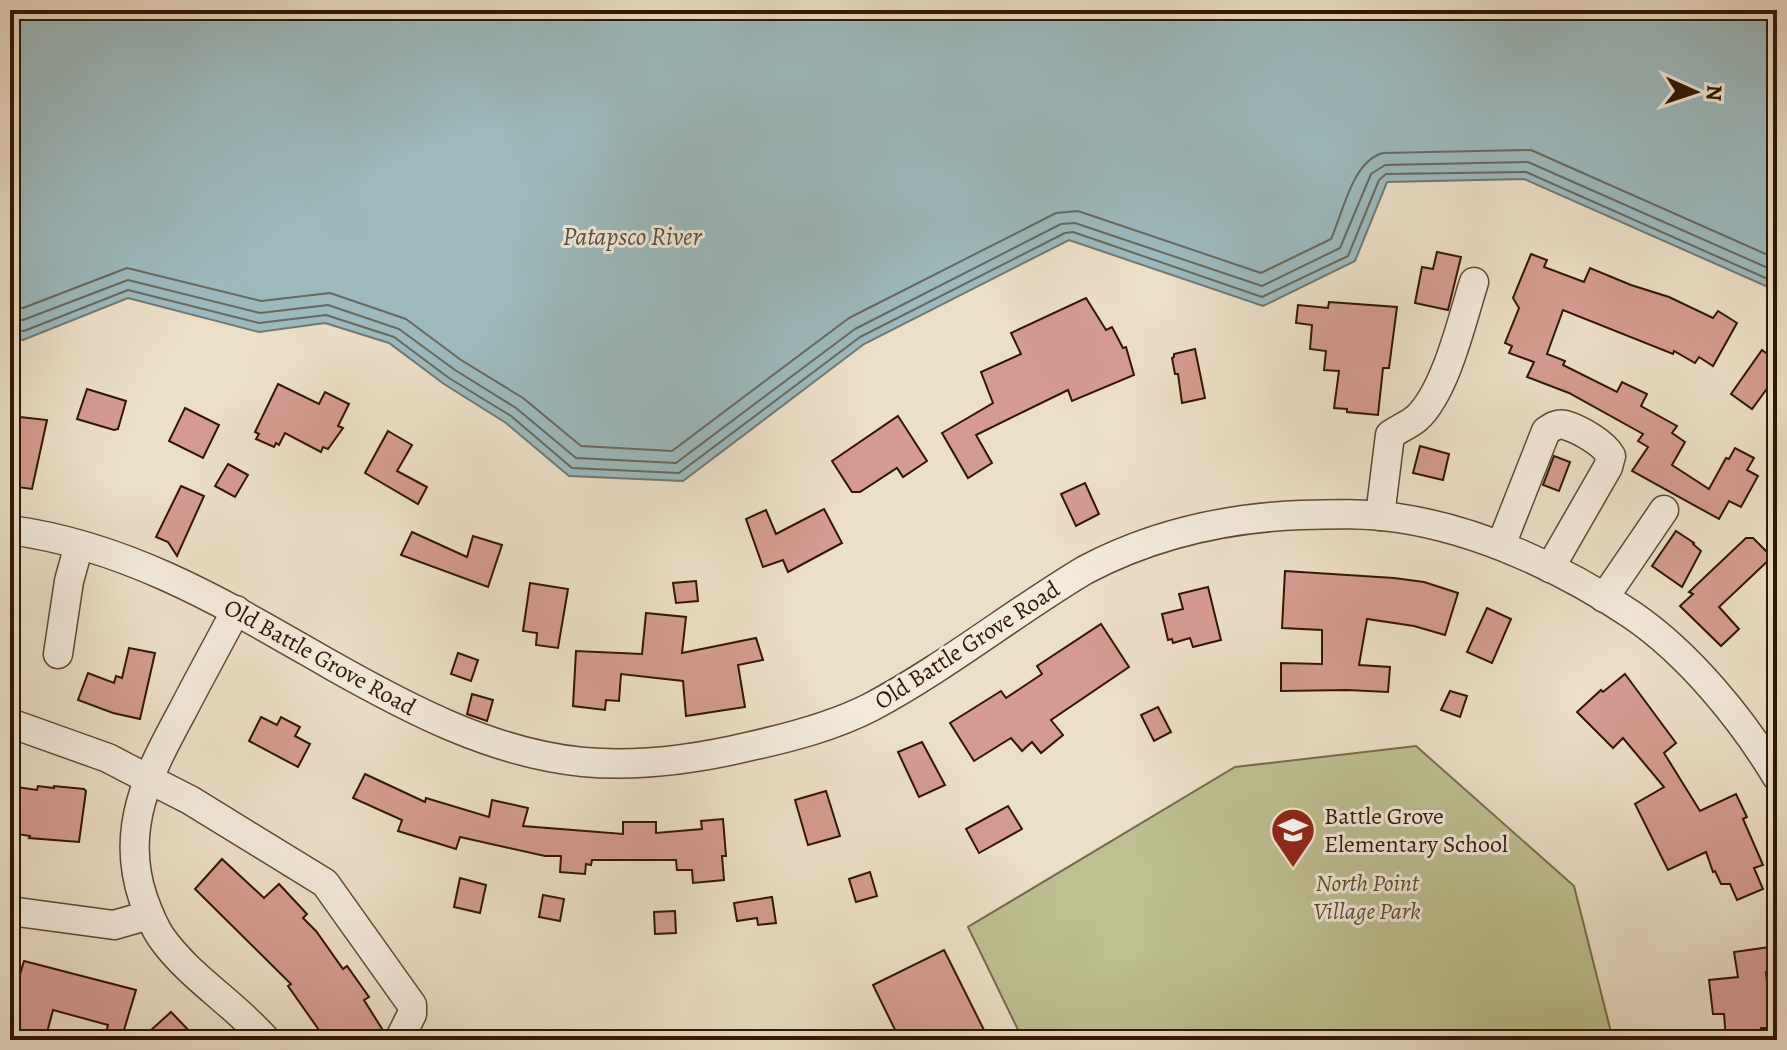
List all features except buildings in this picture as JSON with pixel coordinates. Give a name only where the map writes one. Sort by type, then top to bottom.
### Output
[{"type":"street","points":[[1380,516],[1390,435],[1417,418],[1433,394],[1446,369],[1474,282]]},
{"type":"street","points":[[1501,545],[1546,431],[1563,424],[1606,448],[1611,456],[1608,467],[1550,568]]},
{"type":"street","points":[[1604,598],[1664,510]]},
{"type":"street","name":"Old Battle Grove Road","points":[[10,530],[79,545],[171,576],[381,693],[462,731],[521,749],[587,762],[690,758],[753,746],[840,722],[907,687],[1085,570],[1136,546],[1210,523],[1250,517],[1314,514],[1380,516],[1418,521],[1501,545],[1550,568],[1641,622],[1734,714],[1777,777]]},
{"type":"street","points":[[58,654],[69,581],[79,545]]},
{"type":"street","points":[[236,610],[163,747],[141,798],[135,823],[133,859],[137,881],[160,936],[181,961],[245,1017],[266,1040]]},
{"type":"street","points":[[10,723],[108,758],[190,800],[325,883],[412,1005],[412,1014],[399,1040]]},
{"type":"street","points":[[10,911],[114,925],[149,915]]},
{"type":"green space","name":"North Point Village Park","points":[[1416,746],[1574,886],[1613,1040],[1023,1040],[968,927],[1235,767]]},
{"type":"water","name":"Patapsco River","points":[[10,10],[1777,10],[1777,291],[1524,179],[1387,182],[1355,261],[1263,306],[1069,240],[864,344],[683,481],[569,476],[506,423],[444,384],[389,343],[325,323],[259,332],[128,298],[23,340],[10,336]]},
{"type":"place","name":"Battle Grove Elementary School","points":[[1293,869]]}]
